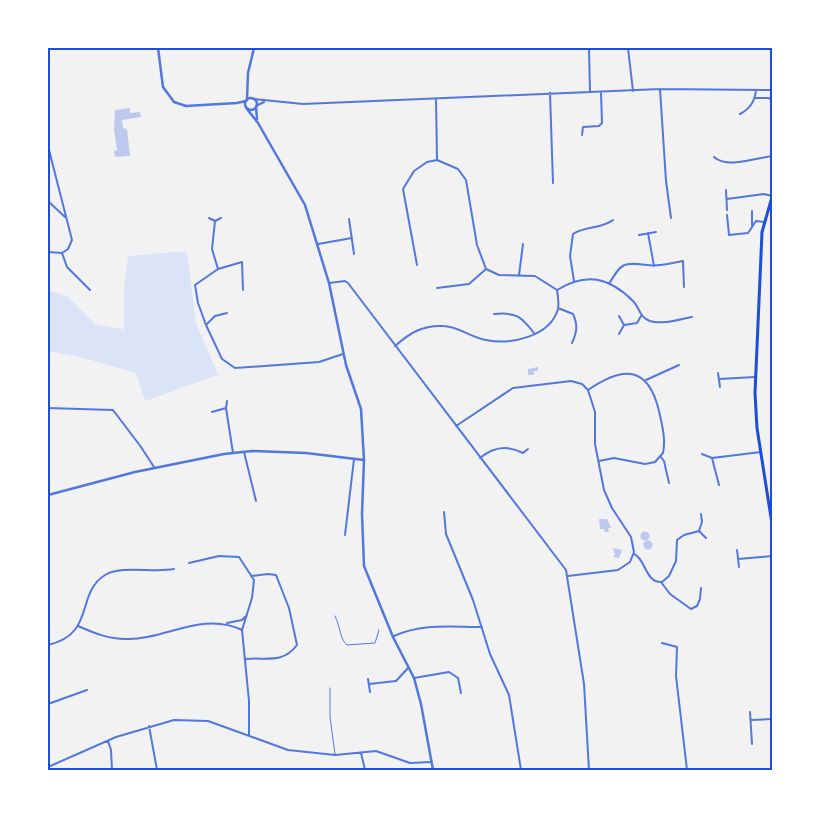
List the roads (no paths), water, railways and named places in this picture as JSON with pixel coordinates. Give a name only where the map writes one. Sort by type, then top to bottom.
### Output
[{"type":"main road","points":[[772,196],[764,222],[760,261],[755,376],[756,411],[772,524]]},
{"type":"street","points":[[158,48],[163,87],[174,102],[186,106],[237,103],[253,98],[303,104],[660,89],[772,90]]},
{"type":"street","points":[[247,108],[247,87],[254,48]]},
{"type":"street","points":[[589,48],[590,92]]},
{"type":"street","points":[[628,48],[633,91]]},
{"type":"street","points":[[247,87],[256,106],[258,123]]},
{"type":"street","points":[[660,89],[670,218]]},
{"type":"street","points":[[740,114],[749,107],[755,98],[756,90]]},
{"type":"street","points":[[582,135],[583,127],[599,126],[602,122],[601,92]]},
{"type":"street","points":[[550,93],[552,182]]},
{"type":"street","points":[[755,98],[769,98],[772,100]]},
{"type":"street","points":[[436,99],[437,160]]},
{"type":"street","points":[[247,108],[266,101]]},
{"type":"street","points":[[237,103],[247,108],[258,123],[306,205],[318,244],[329,283],[343,354],[361,409],[364,460],[363,557],[368,578],[393,637],[414,678],[421,704],[433,770]]},
{"type":"street","points":[[48,146],[72,240],[68,249],[62,253],[48,252]]},
{"type":"street","points":[[714,157],[719,162],[727,163],[772,156]]},
{"type":"street","points":[[416,265],[403,189],[414,171],[427,162],[437,160],[458,169],[466,180],[477,245],[486,269],[499,275],[538,277],[557,290]]},
{"type":"street","points":[[726,190],[727,210]]},
{"type":"street","points":[[727,199],[764,194],[772,196]]},
{"type":"street","points":[[48,201],[65,217]]},
{"type":"street","points":[[752,211],[752,228]]},
{"type":"street","points":[[727,215],[729,235],[748,233],[756,221],[764,222]]},
{"type":"street","points":[[209,218],[214,221]]},
{"type":"street","points":[[214,221],[221,218]]},
{"type":"street","points":[[348,219],[354,254]]},
{"type":"street","points":[[574,281],[570,256],[573,234],[578,231],[607,225],[614,220]]},
{"type":"street","points":[[214,221],[212,249],[218,269]]},
{"type":"street","points":[[639,235],[656,232]]},
{"type":"street","points":[[648,233],[654,266]]},
{"type":"street","points":[[318,244],[352,238]]},
{"type":"street","points":[[519,275],[523,244]]},
{"type":"street","points":[[62,253],[67,268],[90,290]]},
{"type":"street","points":[[610,284],[616,272],[625,264],[636,263],[654,266],[683,261],[684,287]]},
{"type":"street","points":[[243,290],[242,262],[218,269],[195,286],[198,303],[206,325],[222,359],[235,368],[319,362],[343,354]]},
{"type":"street","points":[[437,288],[469,284],[486,269]]},
{"type":"street","points":[[557,290],[574,281],[588,278],[607,281],[634,302],[641,316],[659,322],[692,317]]},
{"type":"street","points":[[329,283],[346,282],[566,570],[584,684],[589,770]]},
{"type":"street","points":[[395,346],[417,329],[444,326],[486,340],[506,341],[528,338],[552,320],[558,308],[557,290]]},
{"type":"street","points":[[558,308],[573,314],[577,322],[576,336],[572,343]]},
{"type":"street","points":[[206,325],[215,316],[227,313]]},
{"type":"street","points":[[494,314],[512,313],[523,319],[534,333]]},
{"type":"street","points":[[619,316],[624,325]]},
{"type":"street","points":[[624,325],[637,323],[641,316]]},
{"type":"street","points":[[619,334],[624,325]]},
{"type":"street","points":[[646,380],[679,364]]},
{"type":"street","points":[[718,373],[720,386]]},
{"type":"street","points":[[588,390],[604,380],[618,376],[635,375],[646,380],[654,392],[663,429],[664,450],[661,457],[655,462],[648,464],[614,458],[598,461]]},
{"type":"street","points":[[719,379],[755,376]]},
{"type":"street","points":[[456,426],[513,388],[575,382],[588,390],[595,412],[595,438],[605,494],[631,537],[634,544],[634,554],[627,565],[618,570],[568,576]]},
{"type":"street","points":[[552,383],[552,389]]},
{"type":"street","points":[[226,401],[233,453]]},
{"type":"street","points":[[48,408],[114,410],[142,446],[155,469]]},
{"type":"street","points":[[212,412],[226,408]]},
{"type":"street","points":[[480,458],[489,451],[503,448],[513,449],[527,455]]},
{"type":"street","points":[[523,453],[528,448]]},
{"type":"street","points":[[244,452],[256,501]]},
{"type":"street","points":[[702,454],[712,458],[761,452]]},
{"type":"street","points":[[48,495],[155,469],[233,453],[306,453],[364,460]]},
{"type":"street","points":[[661,457],[664,461],[669,483]]},
{"type":"street","points":[[712,458],[719,485]]},
{"type":"street","points":[[345,535],[354,459]]},
{"type":"street","points":[[667,475],[673,474]]},
{"type":"street","points":[[444,512],[446,534],[468,585],[490,654],[509,695],[521,770]]},
{"type":"street","points":[[699,531],[703,516]]},
{"type":"street","points":[[661,582],[669,576],[676,561],[676,544],[681,536],[699,531]]},
{"type":"street","points":[[699,531],[706,538]]},
{"type":"street","points":[[738,550],[739,567]]},
{"type":"street","points":[[634,554],[639,557],[652,578],[661,582],[670,594],[691,609],[699,603],[701,588]]},
{"type":"street","points":[[189,563],[219,556],[239,558],[254,580],[242,630],[250,735]]},
{"type":"street","points":[[738,559],[772,556]]},
{"type":"street","points":[[48,645],[64,640],[78,626],[90,594],[104,576],[121,570],[156,572],[174,569]]},
{"type":"street","points":[[245,659],[277,659],[290,655],[297,645],[289,608],[276,575],[251,576]]},
{"type":"street","points":[[78,626],[106,638],[127,640],[189,626],[242,620],[247,615]]},
{"type":"street","points":[[227,623],[242,630]]},
{"type":"street","points":[[393,637],[430,626],[453,628],[482,627]]},
{"type":"street","points":[[662,644],[677,647],[676,676],[687,770]]},
{"type":"street","points":[[369,684],[396,681],[409,666]]},
{"type":"street","points":[[414,678],[449,672],[458,678],[461,693]]},
{"type":"street","points":[[368,679],[370,692]]},
{"type":"street","points":[[48,704],[87,690]]},
{"type":"street","points":[[750,712],[752,744]]},
{"type":"street","points":[[751,720],[772,719]]},
{"type":"street","points":[[48,766],[108,740],[149,726],[174,720],[208,721],[288,750],[336,755],[376,751],[410,763],[431,762]]},
{"type":"street","points":[[149,726],[157,770]]},
{"type":"street","points":[[108,740],[112,770]]},
{"type":"street","points":[[361,753],[365,770]]},
{"type":"lane","points":[[335,616],[341,628],[342,641],[347,645],[375,643],[379,630]]},
{"type":"lane","points":[[330,688],[331,732],[336,755]]}]
